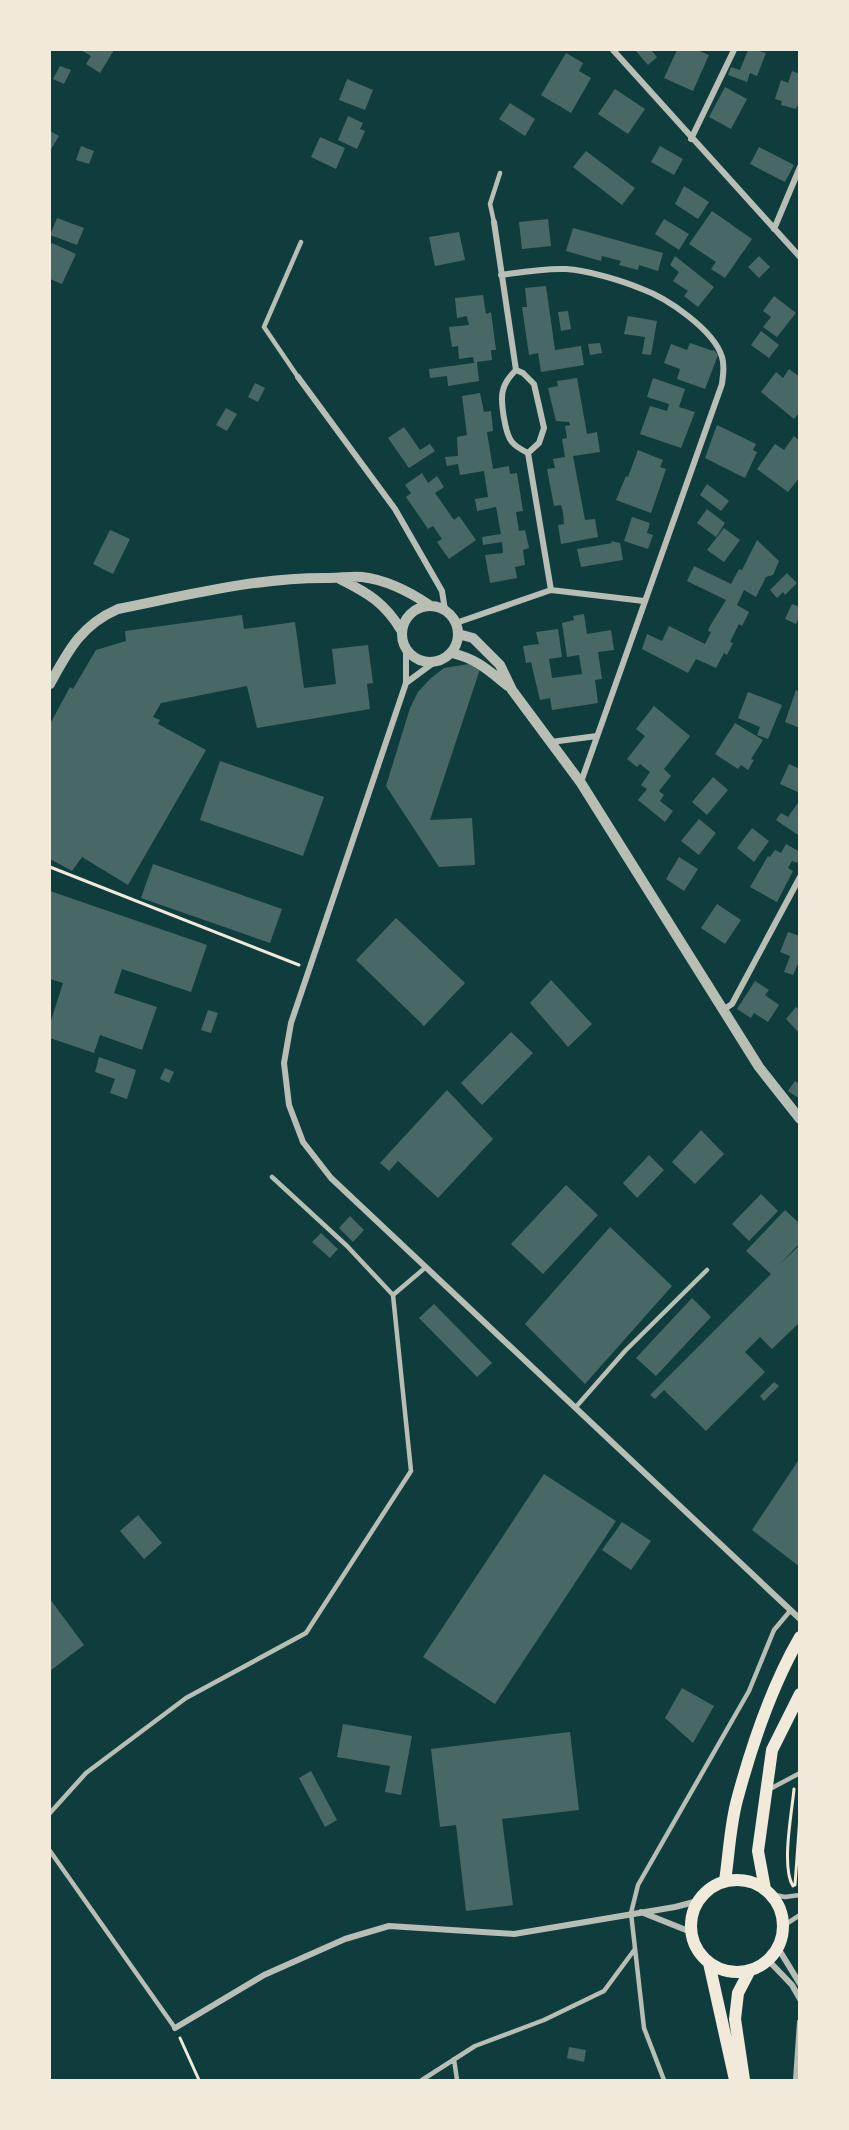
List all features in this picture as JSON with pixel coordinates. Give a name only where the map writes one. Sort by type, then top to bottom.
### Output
[{"type":"main road","points":[[725,1881],[737,1801],[756,1738],[783,1666],[800,1637]]},
{"type":"main road","points":[[767,1891],[758,1851],[772,1750],[800,1694]]},
{"type":"main road","points":[[736,1879],[749,1880],[767,1891],[778,1904],[782,1916],[783,1932],[778,1948],[768,1960],[739,1973],[723,1971],[709,1963],[698,1952],[690,1921],[705,1891],[725,1881],[736,1879]]},
{"type":"main road","points":[[709,1963],[735,2080]]},
{"type":"main road","points":[[744,2080],[735,2019],[738,1993],[750,1970]]},
{"type":"street","points":[[613,50],[800,257]]},
{"type":"street","points":[[691,139],[734,50]]},
{"type":"street","points":[[774,229],[800,167]]},
{"type":"street","points":[[494,222],[516,370],[534,384],[544,428],[539,443],[528,453]]},
{"type":"street","points":[[501,274],[552,269],[571,270],[642,288],[670,304],[705,330],[722,355],[724,369],[722,384],[580,783]]},
{"type":"street","points":[[516,370],[510,375],[503,390],[502,402],[508,435],[517,447],[528,453]]},
{"type":"street","points":[[298,377],[395,509],[442,591],[445,610],[457,628],[473,638],[500,665],[512,690],[580,783],[759,1067],[800,1119]]},
{"type":"street","points":[[528,453],[551,590]]},
{"type":"street","points":[[50,684],[70,648],[80,635],[103,615],[117,609],[259,582],[304,578],[362,577],[387,583],[413,594],[429,605],[445,610]]},
{"type":"street","points":[[337,578],[377,599],[392,615],[401,630],[406,650],[413,658],[433,663]]},
{"type":"street","points":[[457,628],[551,590],[644,601]]},
{"type":"street","points":[[401,630],[411,612],[429,605]]},
{"type":"street","points":[[406,683],[433,663],[443,660],[452,653],[457,644],[457,628]]},
{"type":"street","points":[[406,650],[406,683],[291,1023],[284,1063],[289,1105],[303,1142],[331,1178],[800,1619]]},
{"type":"street","points":[[452,653],[466,656],[480,663],[512,690]]},
{"type":"street","points":[[551,742],[597,736]]},
{"type":"street","points":[[723,1010],[732,1004],[800,877]]},
{"type":"street","points":[[175,2028],[264,1975],[345,1939],[389,1926],[514,1934],[675,1907],[698,1901]]},
{"type":"street","points":[[641,1912],[691,1932]]},
{"type":"street","points":[[778,1948],[800,1984]]},
{"type":"street","points":[[768,1960],[792,1985],[800,1999]]},
{"type":"street","points":[[796,2080],[800,2022]]},
{"type":"lane","points":[[494,222],[490,204],[500,173]]},
{"type":"lane","points":[[298,377],[264,327],[301,242]]},
{"type":"lane","points":[[50,1813],[86,1773],[186,1698],[306,1633],[411,1471],[393,1295],[347,1246],[272,1177]]},
{"type":"lane","points":[[393,1295],[426,1267]]},
{"type":"lane","points":[[575,1408],[625,1351],[706,1270]]},
{"type":"lane","points":[[664,2080],[644,2028],[631,1913],[638,1885],[749,1692],[774,1630],[790,1611]]},
{"type":"lane","points":[[766,1792],[798,1773]]},
{"type":"lane","points":[[50,1851],[175,2028]]},
{"type":"lane","points":[[767,1891],[784,1897],[799,1895]]},
{"type":"lane","points":[[783,1926],[800,1916]]},
{"type":"lane","points":[[422,2080],[475,2046],[544,2020],[604,1991],[635,1948]]},
{"type":"lane","points":[[453,2060],[457,2080]]},
{"type":"path","points":[[50,867],[310,970]]},
{"type":"path","points":[[798,1773],[788,1846],[789,1881],[799,1895]]},
{"type":"path","points":[[799,1895],[794,1884],[800,1816]]},
{"type":"path","points":[[175,2028],[198,2080]]},
{"type":"building","points":[[81,50],[114,50],[100,73],[86,64],[91,56]]},
{"type":"building","points":[[635,50],[651,50],[657,57],[648,65]]},
{"type":"building","points":[[677,50],[697,50],[709,55],[693,91],[664,78]]},
{"type":"building","points":[[748,50],[766,53],[757,76],[750,73],[747,82],[728,75],[731,67],[740,70]]},
{"type":"building","points":[[566,53],[583,63],[579,71],[591,78],[571,113],[541,95]]},
{"type":"building","points":[[60,66],[71,70],[64,84],[53,79]]},
{"type":"building","points":[[792,71],[800,74],[800,106],[796,109],[781,105],[782,101],[775,99],[781,80],[788,83]]},
{"type":"building","points":[[347,79],[373,90],[365,110],[339,100]]},
{"type":"building","points":[[725,87],[747,99],[731,129],[709,117]]},
{"type":"building","points":[[615,89],[645,109],[628,134],[598,114]]},
{"type":"building","points":[[510,103],[535,119],[525,136],[499,119]]},
{"type":"building","points":[[348,116],[363,123],[360,129],[365,131],[357,149],[338,140]]},
{"type":"building","points":[[50,131],[59,136],[50,151]]},
{"type":"building","points":[[320,137],[345,148],[336,169],[311,157]]},
{"type":"building","points":[[81,146],[94,151],[89,164],[76,160]]},
{"type":"building","points":[[660,146],[683,159],[674,175],[651,162]]},
{"type":"building","points":[[759,147],[794,165],[785,182],[750,164]]},
{"type":"building","points":[[586,151],[635,188],[622,205],[573,167]]},
{"type":"building","points":[[684,186],[709,202],[698,219],[675,204]]},
{"type":"building","points":[[712,211],[752,239],[725,278],[711,269],[716,262],[689,244]]},
{"type":"building","points":[[57,218],[84,228],[77,245],[50,235]]},
{"type":"building","points":[[548,219],[551,246],[522,249],[519,222]]},
{"type":"building","points":[[664,219],[689,234],[679,250],[655,234]]},
{"type":"building","points":[[573,228],[663,253],[658,271],[639,265],[638,270],[619,265],[621,261],[602,256],[601,261],[566,251]]},
{"type":"building","points":[[459,232],[465,260],[435,266],[429,237]]},
{"type":"building","points":[[52,243],[76,254],[62,284],[50,279]]},
{"type":"building","points":[[675,256],[714,287],[698,307],[684,296],[688,291],[673,281],[679,272],[670,265]]},
{"type":"building","points":[[759,256],[770,267],[759,278],[748,267]]},
{"type":"building","points":[[546,286],[555,350],[581,346],[584,365],[541,372],[538,353],[529,355],[522,307],[527,307],[525,288]]},
{"type":"building","points":[[483,295],[486,314],[491,312],[496,350],[491,350],[492,360],[477,362],[479,381],[448,386],[447,376],[430,378],[429,369],[474,363],[473,357],[459,359],[458,346],[452,347],[449,327],[469,325],[467,316],[457,318],[455,298]]},
{"type":"building","points":[[774,296],[796,313],[777,337],[763,327],[771,317],[763,311]]},
{"type":"building","points":[[568,311],[571,329],[561,331],[558,312]]},
{"type":"building","points":[[628,316],[657,321],[651,355],[642,354],[645,337],[624,334]]},
{"type":"building","points":[[761,331],[779,345],[769,358],[751,345]]},
{"type":"building","points":[[600,343],[602,353],[590,355],[588,344]]},
{"type":"building","points":[[690,343],[713,351],[713,349],[718,355],[705,389],[677,379],[680,369],[664,363],[671,344],[687,350]]},
{"type":"building","points":[[789,369],[800,377],[800,412],[794,419],[761,392],[776,372],[783,378]]},
{"type":"building","points":[[577,378],[587,434],[597,432],[600,452],[573,456],[585,520],[595,519],[598,537],[561,544],[558,525],[564,524],[563,512],[561,505],[554,506],[547,469],[555,468],[553,459],[565,457],[562,439],[567,438],[565,426],[570,425],[569,422],[556,421],[548,388],[558,386],[557,381]]},
{"type":"building","points":[[653,378],[685,389],[679,407],[695,412],[681,448],[640,434],[650,406],[667,411],[669,404],[647,397]]},
{"type":"building","points":[[255,383],[265,388],[258,402],[248,397]]},
{"type":"building","points":[[480,393],[484,412],[491,411],[493,431],[487,432],[493,469],[509,466],[510,474],[517,473],[523,511],[516,512],[519,531],[525,530],[529,548],[523,550],[525,565],[515,567],[517,578],[490,583],[485,555],[503,553],[502,542],[483,545],[482,537],[501,534],[496,507],[477,511],[475,499],[488,497],[484,471],[460,475],[458,464],[447,466],[445,457],[458,456],[457,437],[467,435],[462,396]]},
{"type":"building","points":[[226,408],[237,414],[227,431],[216,425]]},
{"type":"building","points":[[717,425],[756,444],[753,450],[757,452],[745,478],[705,458]]},
{"type":"building","points":[[404,427],[420,450],[430,444],[435,451],[409,468],[388,438]]},
{"type":"building","points":[[794,436],[800,441],[800,477],[788,492],[757,469],[775,444],[784,450]]},
{"type":"building","points":[[638,450],[663,460],[660,467],[666,469],[651,513],[616,500]]},
{"type":"building","points":[[422,473],[428,483],[437,476],[444,487],[435,493],[454,520],[459,516],[476,540],[449,559],[437,542],[442,539],[433,526],[428,529],[406,497],[411,493],[405,485]]},
{"type":"building","points":[[707,484],[729,501],[721,511],[700,495]]},
{"type":"building","points":[[707,509],[725,523],[716,537],[697,523]]},
{"type":"building","points":[[632,517],[650,523],[647,533],[653,535],[648,549],[624,541]]},
{"type":"building","points":[[724,528],[740,540],[724,562],[707,550]]},
{"type":"building","points":[[110,530],[130,539],[113,574],[93,564]]},
{"type":"building","points":[[757,540],[779,561],[773,575],[766,577],[756,597],[744,590],[737,605],[749,612],[742,626],[739,624],[730,642],[733,643],[727,655],[724,653],[716,668],[696,659],[688,673],[642,649],[647,634],[662,641],[669,626],[705,644],[711,632],[708,631],[710,626],[726,600],[687,581],[694,566],[731,584],[739,569],[742,570]]},
{"type":"building","points":[[611,541],[620,543],[623,560],[581,567],[577,549],[612,543]]},
{"type":"building","points":[[787,573],[797,583],[785,595],[783,592],[777,598],[770,590]]},
{"type":"building","points":[[792,604],[800,607],[800,616],[796,624],[785,619]]},
{"type":"building","points":[[584,614],[587,634],[611,630],[614,650],[598,652],[602,679],[595,680],[598,703],[552,710],[550,698],[540,700],[531,662],[526,663],[523,646],[539,644],[536,632],[558,629],[562,657],[549,659],[552,678],[582,674],[579,655],[567,657],[562,623],[574,620],[573,616]]},
{"type":"building","points":[[242,615],[244,629],[295,622],[304,688],[336,684],[332,649],[368,645],[373,683],[367,684],[370,709],[257,728],[247,686],[161,703],[153,717],[160,720],[158,724],[206,750],[128,885],[82,857],[72,871],[50,859],[50,724],[70,687],[73,689],[96,650],[126,641],[125,631]]},
{"type":"building","points":[[469,664],[481,666],[430,820],[472,818],[475,865],[439,867],[386,786],[410,708],[418,692],[444,668]]},
{"type":"building","points":[[796,690],[800,692],[800,728],[785,722]]},
{"type":"building","points":[[748,692],[782,705],[768,739],[757,735],[760,727],[738,718]]},
{"type":"building","points":[[654,706],[690,736],[664,769],[671,776],[659,791],[664,795],[660,801],[673,811],[665,822],[638,800],[647,789],[641,785],[650,772],[640,764],[637,767],[627,759],[645,736],[636,729]]},
{"type":"building","points":[[735,723],[763,740],[751,759],[754,760],[748,770],[741,765],[738,769],[715,754]]},
{"type":"building","points":[[220,761],[324,797],[303,856],[200,820]]},
{"type":"building","points":[[789,764],[800,769],[800,793],[780,784]]},
{"type":"building","points":[[713,777],[728,790],[707,815],[692,802]]},
{"type":"building","points":[[800,800],[800,833],[798,835],[776,820],[781,813],[788,817]]},
{"type":"building","points":[[699,819],[716,833],[699,855],[681,841]]},
{"type":"building","points":[[752,828],[769,841],[754,862],[737,848]]},
{"type":"building","points":[[786,844],[800,852],[800,858],[797,863],[792,861],[788,868],[793,871],[777,902],[750,887],[768,856],[770,857],[775,850],[781,853]]},
{"type":"building","points":[[679,857],[698,869],[684,891],[666,879]]},
{"type":"building","points":[[153,864],[282,909],[270,943],[141,898]]},
{"type":"building","points":[[50,891],[207,945],[191,992],[122,969],[114,993],[157,1007],[142,1050],[100,1035],[94,1053],[50,1038],[50,1024],[63,983],[50,979]]},
{"type":"building","points":[[717,904],[741,920],[725,944],[701,928]]},
{"type":"building","points":[[396,918],[465,983],[424,1026],[356,960]]},
{"type":"building","points":[[788,932],[800,936],[800,959],[793,975],[784,972],[790,956],[780,952]]},
{"type":"building","points":[[551,980],[592,1024],[568,1047],[530,1003]]},
{"type":"building","points":[[755,981],[769,990],[765,995],[779,1005],[768,1022],[754,1013],[751,1018],[737,1009]]},
{"type":"building","points":[[796,1007],[800,1010],[800,1034],[786,1019]]},
{"type":"building","points":[[208,1010],[218,1013],[211,1033],[201,1030]]},
{"type":"building","points":[[511,1032],[533,1053],[482,1105],[461,1083]]},
{"type":"building","points":[[99,1057],[136,1070],[127,1099],[110,1093],[115,1079],[95,1072]]},
{"type":"building","points":[[165,1068],[174,1072],[169,1083],[160,1079]]},
{"type":"building","points":[[795,1081],[800,1084],[800,1099],[788,1091]]},
{"type":"building","points":[[447,1090],[493,1139],[438,1198],[398,1161],[389,1171],[380,1163]]},
{"type":"building","points":[[701,1130],[724,1154],[695,1184],[672,1162]]},
{"type":"building","points":[[649,1155],[664,1170],[637,1198],[623,1183]]},
{"type":"building","points":[[566,1185],[598,1215],[543,1274],[511,1244]]},
{"type":"building","points":[[761,1194],[778,1211],[749,1241],[732,1224]]},
{"type":"building","points":[[785,1210],[800,1224],[800,1243],[780,1264],[800,1245],[800,1322],[772,1349],[760,1337],[745,1352],[765,1372],[706,1431],[664,1390],[655,1399],[650,1395],[771,1274],[746,1251]]},
{"type":"building","points":[[350,1216],[364,1230],[353,1242],[339,1228]]},
{"type":"building","points":[[610,1227],[672,1286],[585,1384],[525,1324]]},
{"type":"building","points":[[321,1233],[338,1249],[330,1258],[312,1242]]},
{"type":"building","points":[[692,1298],[711,1317],[656,1376],[636,1358]]},
{"type":"building","points":[[434,1304],[492,1363],[477,1377],[419,1318]]},
{"type":"building","points":[[774,1382],[779,1386],[764,1401],[760,1396]]},
{"type":"building","points":[[800,1458],[800,1567],[752,1530]]},
{"type":"building","points":[[544,1474],[616,1521],[495,1704],[423,1657]]},
{"type":"building","points":[[138,1515],[162,1543],[144,1559],[120,1531]]},
{"type":"building","points":[[622,1522],[651,1541],[631,1570],[602,1550]]},
{"type":"building","points":[[50,1599],[84,1645],[50,1671]]},
{"type":"building","points":[[682,1688],[714,1706],[693,1743],[665,1718]]},
{"type":"building","points":[[343,1724],[412,1736],[401,1795],[385,1792],[390,1766],[337,1757]]},
{"type":"building","points":[[570,1732],[579,1810],[502,1819],[513,1905],[466,1911],[456,1825],[440,1827],[431,1749]]},
{"type":"building","points":[[311,1771],[337,1820],[325,1827],[299,1778]]},
{"type":"building","points":[[569,2047],[586,2050],[584,2062],[567,2058]]}]
